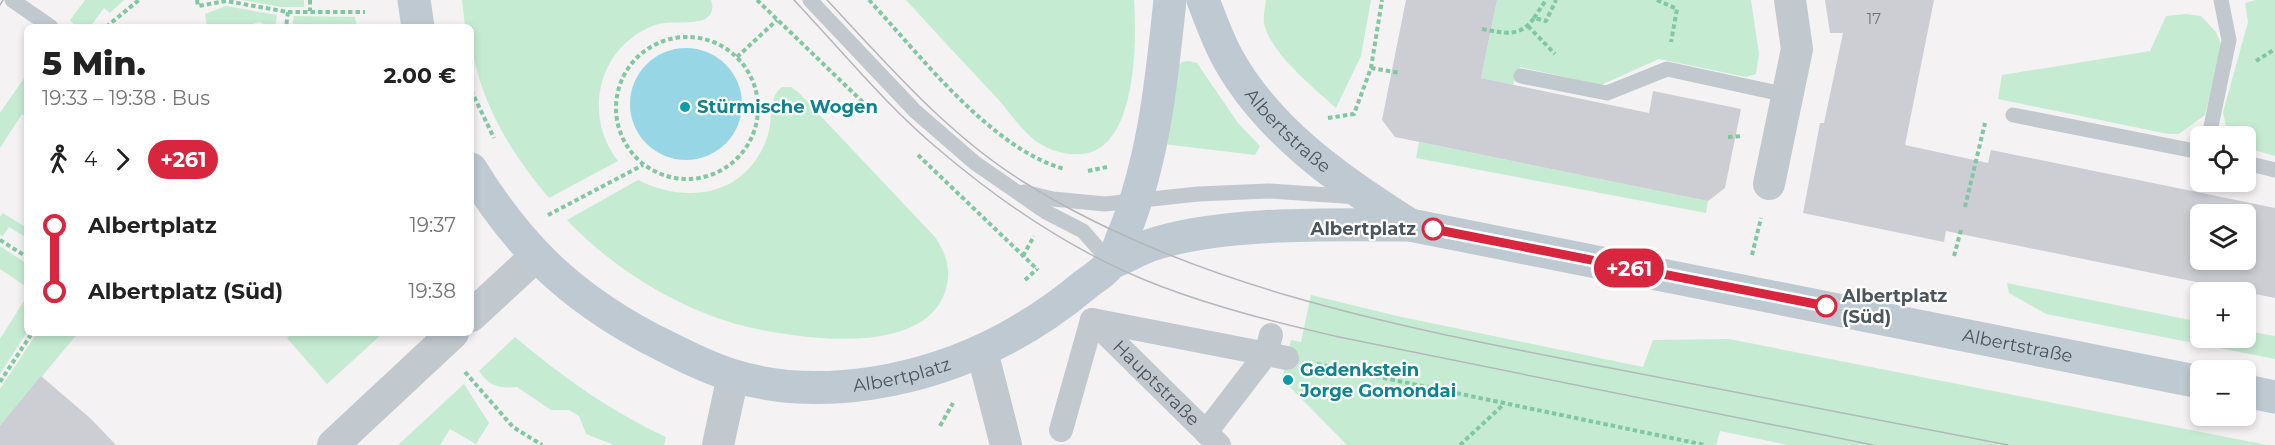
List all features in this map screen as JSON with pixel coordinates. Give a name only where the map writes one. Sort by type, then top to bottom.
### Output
[{"type":"main road","points":[[414,0],[418,24]]},
{"type":"main road","name":"Albertplatz","points":[[474,174],[489,198],[536,256],[575,292],[615,319],[693,361],[733,376],[774,384],[845,386],[899,378],[982,351],[1042,319],[1111,263],[1136,202],[1156,112],[1170,0]]},
{"type":"main road","name":"Albertstraße","points":[[1203,1],[1227,55],[1251,93],[1326,169],[1366,198],[1410,225]]},
{"type":"main road","name":"Albertstraße","points":[[1111,263],[1149,246],[1223,232],[1283,227],[1410,225],[2190,380]]},
{"type":"main road","points":[[2256,393],[2275,397]]},
{"type":"street","points":[[1769,184],[1797,49],[1790,0]]},
{"type":"street","points":[[474,313],[536,256]]},
{"type":"street","points":[[1061,430],[1092,320],[1275,349],[1213,439]]},
{"type":"street","name":"Hauptstraße","points":[[1092,320],[1213,439]]},
{"type":"street","points":[[333,445],[446,339]]},
{"type":"street","points":[[982,351],[1006,445]]},
{"type":"street","points":[[718,445],[733,376]]},
{"type":"lane","points":[[12,0],[47,24]]},
{"type":"lane","points":[[810,0],[915,111],[975,163],[1046,212],[1083,231],[1111,263]]},
{"type":"lane","points":[[2211,126],[2229,40],[2221,0]]},
{"type":"lane","points":[[1521,76],[1607,93],[1667,69],[1788,95]]},
{"type":"lane","points":[[2013,115],[2190,150]]},
{"type":"lane","points":[[2256,165],[2275,170]]},
{"type":"lane","points":[[1012,189],[1076,203],[1136,202],[1198,194],[1269,191],[1366,198]]},
{"type":"path","points":[[110,24],[139,0]]},
{"type":"path","points":[[197,0],[198,6],[226,1],[288,12],[365,12]]},
{"type":"path","points":[[310,0],[310,11]]},
{"type":"path","points":[[869,0],[966,105],[1022,151],[1043,163],[1068,170]]},
{"type":"path","points":[[1293,138],[1305,123],[1354,114],[1371,68],[1382,0]]},
{"type":"path","points":[[1482,29],[1513,35],[1528,26],[1546,0]]},
{"type":"path","points":[[1534,18],[1546,21],[1556,0]]},
{"type":"path","points":[[1657,0],[1677,9],[1667,69]]},
{"type":"path","points":[[286,24],[288,12]]},
{"type":"path","points":[[737,57],[777,20]]},
{"type":"path","points":[[1528,26],[1562,60]]},
{"type":"path","points":[[678,37],[697,38],[716,43],[737,57],[753,82],[758,111],[751,139],[740,155],[726,168],[699,179],[669,178],[643,165],[626,146],[616,122],[616,96],[633,61],[654,45],[678,37]]},
{"type":"path","points":[[1371,68],[1400,74]]},
{"type":"path","points":[[474,97],[488,129],[500,148]]},
{"type":"path","points":[[1965,207],[1986,121]]},
{"type":"path","points":[[1085,172],[1114,164]]},
{"type":"path","points":[[548,215],[643,165]]},
{"type":"path","points":[[1744,290],[1769,184]]},
{"type":"path","points":[[540,206],[554,222]]},
{"type":"path","points":[[1954,256],[1961,230]]},
{"type":"path","points":[[0,240],[24,255]]},
{"type":"path","points":[[1021,283],[1038,270]]},
{"type":"path","points":[[0,382],[30,336]]},
{"type":"path","points":[[446,339],[513,427],[542,445]]},
{"type":"path","points":[[1275,349],[1504,404],[1705,445]]},
{"type":"path","points":[[1460,445],[1504,404]]},
{"type":"green space","points":[[85,0],[124,0],[110,13],[104,8],[92,24],[73,24],[70,20]]},
{"type":"green space","points":[[242,0],[304,0],[304,7],[281,7]]},
{"type":"green space","points":[[462,0],[711,0],[712,8],[711,13],[700,21],[655,25],[636,35],[620,49],[609,65],[602,84],[599,103],[601,123],[607,143],[618,161],[549,198],[520,161],[495,118],[478,73],[474,55],[474,24],[465,24]]},
{"type":"green space","points":[[906,0],[1134,0],[1135,41],[1130,92],[1123,115],[1113,135],[1099,149],[1080,154],[1058,152],[1037,142]]},
{"type":"green space","points":[[1266,0],[1371,0],[1361,56],[1336,108],[1294,69],[1275,46],[1264,23]]},
{"type":"green space","points":[[1497,0],[1751,0],[1759,54],[1756,74],[1746,77],[1659,59],[1601,85],[1520,67],[1513,85],[1481,78]]},
{"type":"green space","points":[[2256,0],[2275,0],[2275,156],[2256,151],[2256,126],[2226,126],[2223,112],[2248,22],[2245,3]]},
{"type":"green space","points":[[226,6],[277,15],[276,24],[259,22],[207,24],[205,14]]},
{"type":"green space","points":[[2186,14],[2201,16],[2216,32],[2222,47],[2205,115],[2179,134],[2168,134],[1998,99],[2002,75],[2150,51],[2166,16]]},
{"type":"green space","points":[[294,16],[355,17],[356,24],[293,24]]},
{"type":"green space","points":[[1182,62],[1197,63],[1238,123],[1260,146],[1255,155],[1163,144],[1177,67]]},
{"type":"green space","points":[[24,78],[24,115],[22,114],[0,148],[0,113]]},
{"type":"green space","points":[[782,87],[791,87],[798,92],[935,237],[939,244],[948,270],[945,292],[932,313],[910,328],[882,336],[851,339],[787,334],[736,324],[690,307],[645,283],[603,254],[567,220],[638,180],[658,188],[697,193],[732,182],[747,171],[759,155],[768,135],[775,97]]},
{"type":"green space","points":[[1419,142],[1708,201],[1706,213],[1416,158]]},
{"type":"green space","points":[[3,213],[24,226],[24,236],[9,227],[3,236],[0,235],[0,217]]},
{"type":"green space","points":[[0,246],[24,262],[24,285],[0,269]]},
{"type":"green space","points":[[2007,283],[2190,320],[2190,342],[2046,314],[2009,293]]},
{"type":"green space","points":[[1311,295],[1397,316],[1643,367],[1653,340],[1729,339],[2267,445],[1788,445],[1720,431],[1716,445],[1347,445],[1282,379],[1291,340],[1301,342]]},
{"type":"green space","points":[[24,301],[24,336],[0,374],[0,339]]},
{"type":"green space","points":[[2256,333],[2275,336],[2275,359],[2219,348],[2256,348]]},
{"type":"green space","points":[[35,336],[76,336],[0,427],[0,389]]},
{"type":"green space","points":[[289,336],[380,336],[327,384],[287,338]]},
{"type":"green space","points":[[515,337],[587,392],[625,416],[666,437],[664,445],[614,445],[586,434],[579,416],[569,410],[551,410],[517,387],[500,387],[491,383],[479,371]]},
{"type":"green space","points":[[464,384],[489,423],[476,444],[450,429],[440,445],[398,445]]},
{"type":"water","name":"Stürmische Wogen","points":[[686,48],[707,52],[726,64],[738,83],[742,104],[738,125],[726,144],[707,156],[686,160],[665,156],[646,144],[634,125],[630,104],[634,83],[646,64],[665,52]]},
{"type":"building","points":[[1406,0],[1497,0],[1481,78],[1649,113],[1653,91],[1741,109],[1725,188],[1708,201],[1395,137],[1382,120]]},
{"type":"building","points":[[1825,0],[1934,0],[1905,145],[1988,163],[1991,150],[2255,204],[2190,204],[2190,270],[2256,270],[2256,204],[2275,208],[2275,298],[2256,294],[2256,282],[2196,282],[1946,231],[1944,242],[1803,213],[1820,123],[1824,123],[1843,33],[1830,33]]},
{"type":"building","points":[[41,376],[90,418],[116,445],[0,445],[0,426]]},
{"type":"tram line","points":[[0,5],[3,0]]},
{"type":"tram line","points":[[794,0],[903,117],[967,173],[1019,211],[1073,245],[1160,286],[1271,321],[1339,337],[1873,445]]},
{"type":"tram line","points":[[827,0],[919,97],[968,142],[994,162],[1022,181],[1088,218],[1157,250],[1228,277],[1375,319],[1450,336],[2008,445]]},
{"type":"bus line","name":"+261","points":[[1433,229],[1826,306]]},
{"type":"place","name":"Stürmische Wogen","points":[[685,107]]},
{"type":"place","name":"Albertplatz","points":[[1433,229]]},
{"type":"place","name":"Albertplatz (Süd)","points":[[1826,306]]},
{"type":"place","name":"Gedenkstein Jorge Gomondai","points":[[1288,380]]}]
